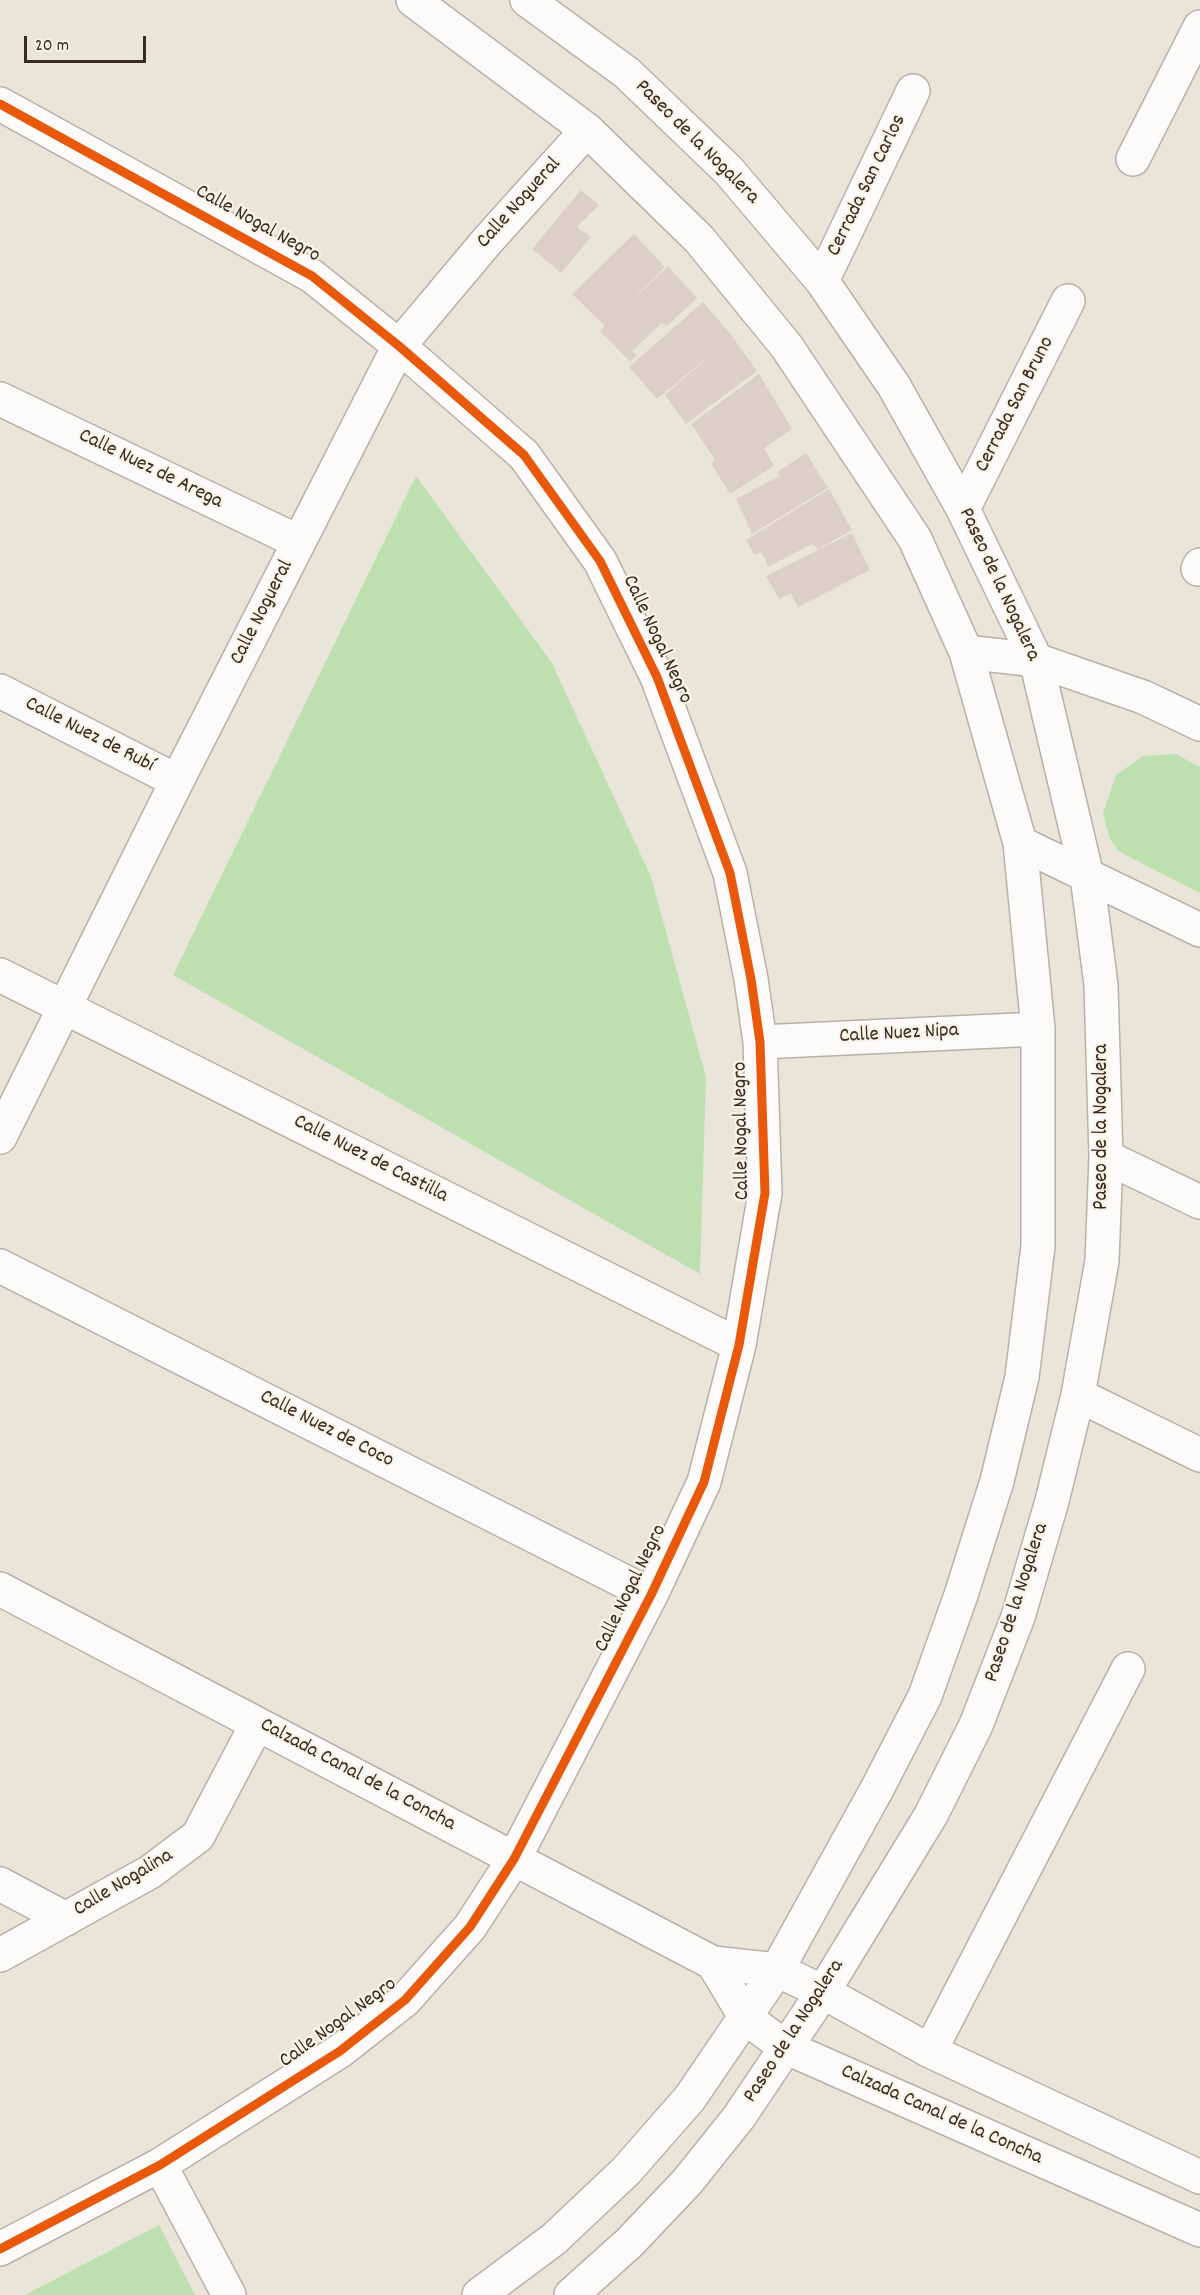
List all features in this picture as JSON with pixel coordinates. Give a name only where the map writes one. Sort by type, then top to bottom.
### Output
[{"type":"street","points":[[413,0],[587,130],[699,240],[787,347],[915,539],[966,652],[1020,843],[1038,1029],[1038,1246],[1022,1377],[997,1481],[961,1595],[924,1696],[877,1789],[777,1970],[690,2098],[626,2171],[554,2239],[479,2295]]},
{"type":"street","name":"Paseo de la Nogalera","points":[[527,0],[635,81],[729,171],[822,281],[894,386],[963,509],[1036,660],[1087,876],[1101,985],[1106,1157],[1102,1261],[1078,1395],[1052,1501],[1018,1617],[976,1725],[931,1815],[823,1992],[739,2117],[687,2182],[629,2243],[570,2295]]},
{"type":"street","points":[[1133,159],[1200,27]]},
{"type":"street","name":"Cerrada San Carlos","points":[[822,281],[913,91]]},
{"type":"street","name":"Calle Nogal Negro","points":[[0,104],[312,276],[399,346],[524,455],[600,561],[657,676],[730,873],[752,979],[760,1042],[765,1193],[739,1345],[704,1482],[651,1595],[514,1859],[470,1927],[405,2000],[340,2050],[160,2165],[0,2249]]},
{"type":"street","name":"Calle Nogueral","points":[[0,1137],[177,781],[399,346],[488,240],[587,130]]},
{"type":"street","name":"Cerrada San Bruno","points":[[963,509],[1068,302]]},
{"type":"street","name":"Calle Nuez de Arega","points":[[0,399],[299,542]]},
{"type":"street","points":[[966,652],[1036,660],[1143,697],[1200,724]]},
{"type":"street","name":"Calle Nuez de Rubí","points":[[0,691],[177,781]]},
{"type":"street","points":[[1020,843],[1200,930]]},
{"type":"street","name":"Calle Nuez de Castilla","points":[[0,975],[739,1345]]},
{"type":"street","name":"Calle Nuez Nipa","points":[[760,1042],[1038,1029]]},
{"type":"street","points":[[1106,1157],[1200,1202]]},
{"type":"street","name":"Calle Nuez de Coco","points":[[0,1266],[651,1595]]},
{"type":"street","points":[[1078,1395],[1200,1455]]},
{"type":"street","name":"Calzada Canal de la Concha","points":[[0,1590],[713,1963],[777,1970],[823,1992],[930,2051],[1200,2176]]},
{"type":"street","points":[[930,2051],[1128,1669]]},
{"type":"street","name":"Calle Nogalina","points":[[0,1955],[150,1872],[198,1836],[257,1724]]},
{"type":"street","points":[[0,1884],[66,1919]]},
{"type":"street","name":"Calzada Canal de la Concha","points":[[713,1963],[746,2018],[785,2047],[1200,2230]]},
{"type":"street","points":[[160,2165],[229,2295]]},
{"type":"green space","points":[[416,476],[552,663],[651,877],[706,1077],[700,1274],[173,975]]},
{"type":"green space","points":[[1176,754],[1200,767],[1200,893],[1118,851],[1109,837],[1103,813],[1116,775],[1143,756]]},
{"type":"green space","points":[[159,2225],[195,2295],[25,2295]]},
{"type":"building","points":[[581,190],[599,205],[577,227],[591,237],[561,273],[532,249]]},
{"type":"building","points":[[634,234],[665,267],[618,314],[668,266],[697,298],[667,326],[662,323],[632,351],[637,355],[630,362],[600,331],[605,326],[572,294]]},
{"type":"building","points":[[703,302],[732,336],[757,371],[686,424],[665,395],[719,348],[657,399],[629,367]]},
{"type":"building","points":[[759,374],[792,429],[764,448],[774,466],[730,494],[711,463],[715,460],[691,424]]},
{"type":"building","points":[[806,453],[828,488],[752,534],[736,499],[780,476],[777,472]]},
{"type":"building","points":[[829,489],[852,530],[818,549],[812,544],[768,567],[762,553],[754,554],[746,540]]},
{"type":"building","points":[[852,533],[870,570],[798,607],[791,593],[779,599],[766,576]]},
{"type":"cycle path","points":[[0,104],[312,276],[399,346],[524,455],[600,561],[657,677],[730,873],[751,979],[760,1042],[765,1193],[739,1345],[704,1482],[651,1595],[514,1859],[470,1927],[405,2000],[340,2051],[160,2165],[0,2249]]}]
